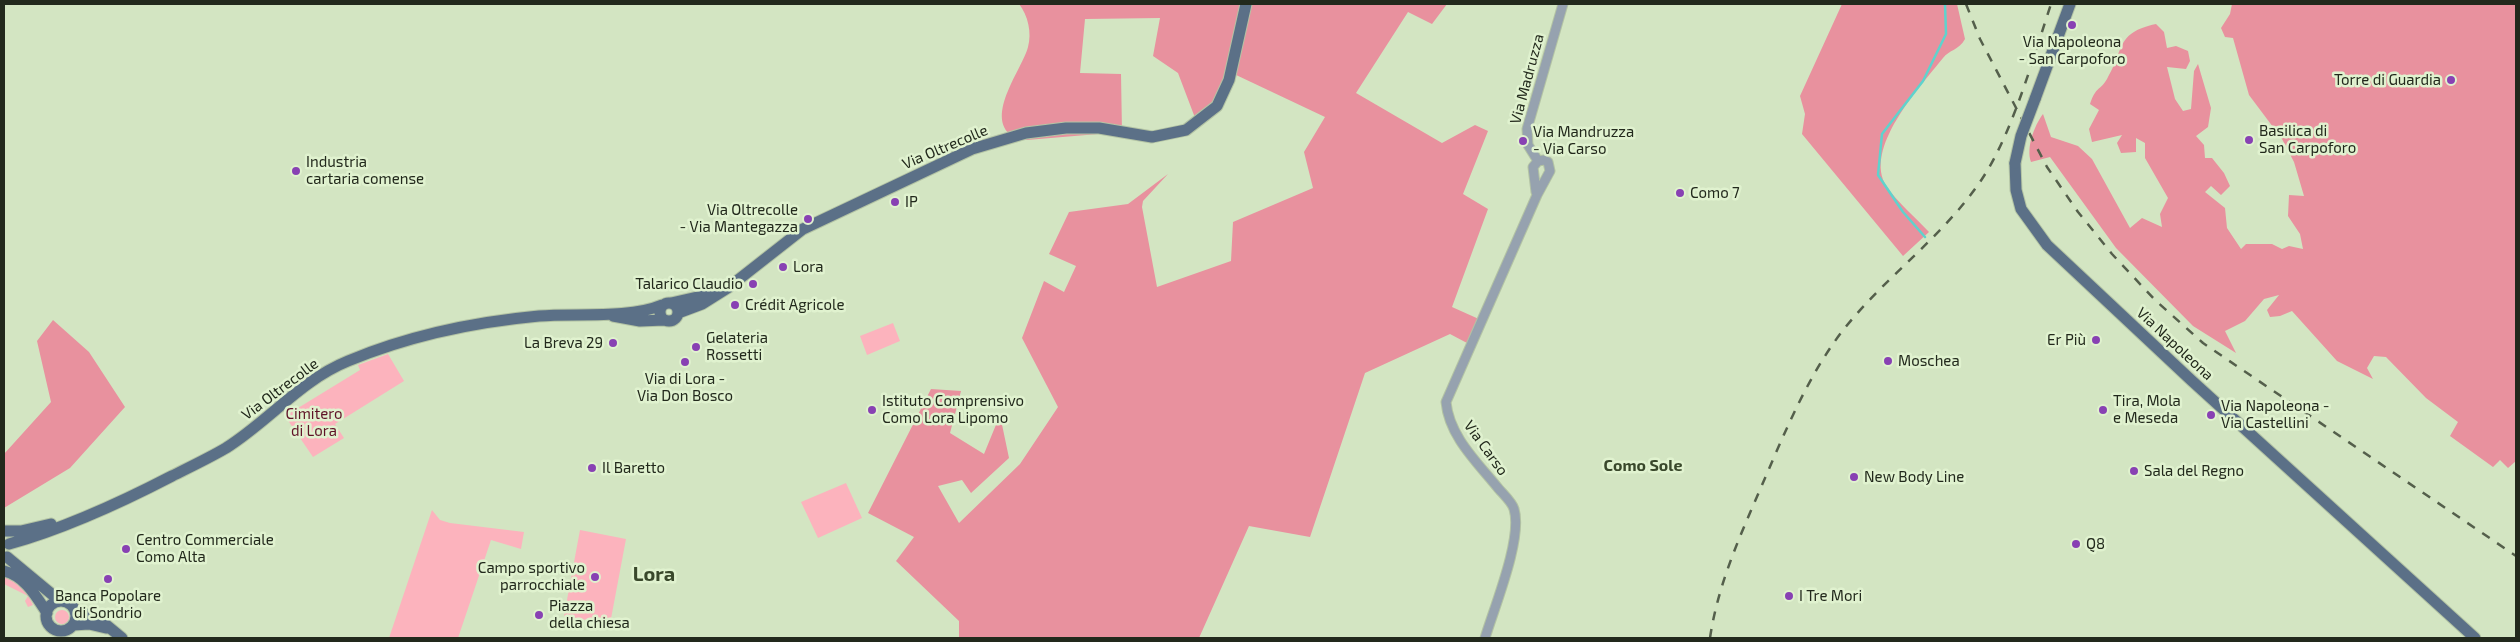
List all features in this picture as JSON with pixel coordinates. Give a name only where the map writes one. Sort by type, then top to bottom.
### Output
[{"type":"main road","name":"Via Oltrecolle","points":[[678,313],[688,311],[743,276],[803,229],[972,148],[1012,136],[1066,128],[1099,128],[1152,137],[1186,130],[1217,106],[1229,80],[1246,4]]},
{"type":"main road","name":"Via Napoleona","points":[[2070,4],[2021,136],[2015,163],[2016,190],[2021,209],[2047,245],[2475,638]]},
{"type":"main road","name":"Via Oltrecolle","points":[[607,314],[666,304],[719,292]]},
{"type":"main road","points":[[666,304],[676,307],[678,313],[674,320],[664,320],[659,313],[666,304]]},
{"type":"main road","name":"Via Oltrecolle","points":[[5,536],[42,525],[75,521],[99,513],[226,448],[258,425],[304,386],[348,361],[418,338],[493,321],[573,313],[607,314],[640,321],[664,320]]},
{"type":"main road","points":[[5,536],[5,559],[60,601],[65,602],[75,610],[99,619],[122,638]]},
{"type":"main road","points":[[4,571],[16,577],[33,591],[47,613],[48,624],[56,630],[67,630],[73,625],[76,618],[75,610]]},
{"type":"main road","points":[[47,613],[51,605],[60,601]]},
{"type":"main road","points":[[73,625],[89,624],[108,628]]},
{"type":"street","name":"Via Madruzza","points":[[1538,161],[1528,145],[1527,129],[1564,4]]},
{"type":"street","points":[[1544,160],[1550,165],[1550,171],[1546,176],[1536,174],[1533,167],[1538,161],[1544,160]]},
{"type":"street","name":"Via Carso","points":[[1536,174],[1536,195]]},
{"type":"street","name":"Via Carso","points":[[1486,638],[1514,544],[1516,525],[1514,508],[1460,440],[1447,417],[1446,402],[1546,176]]},
{"type":"green space","points":[[893,323],[900,341],[867,355],[860,336]]},
{"type":"green space","name":"Cimitero di Lora","points":[[388,354],[404,381],[335,424],[344,438],[313,457],[285,416],[360,370],[358,365]]},
{"type":"green space","points":[[846,483],[862,518],[818,538],[801,502]]},
{"type":"green space","points":[[432,510],[440,520],[450,523],[524,532],[521,549],[491,540],[458,638],[389,638]]},
{"type":"green space","name":"Campo sportivo parrocchiale","points":[[580,530],[626,539],[610,624],[564,616]]},
{"type":"green space","points":[[4,575],[25,589],[33,605],[28,607],[25,601],[28,596],[4,584]]},
{"type":"green space","points":[[59,610],[65,610],[69,617],[65,624],[59,624],[55,620],[55,614]]},
{"type":"shaded area","points":[[1019,4],[1447,4],[1432,24],[1408,12],[1356,93],[1442,143],[1475,125],[1488,131],[1463,194],[1488,209],[1452,307],[1481,320],[1467,343],[1450,334],[1365,373],[1310,537],[1249,526],[1199,638],[959,638],[959,621],[896,561],[914,537],[868,513],[931,389],[961,391],[950,433],[984,454],[1000,415],[1009,458],[971,493],[962,480],[938,486],[959,523],[1020,464],[1058,407],[1022,338],[1044,281],[1064,292],[1076,266],[1049,254],[1069,212],[1128,204],[1168,174],[1143,201],[1142,207],[1157,287],[1231,261],[1233,222],[1313,188],[1304,152],[1325,117],[1234,74],[1197,123],[1178,73],[1153,56],[1160,18],[1085,19],[1080,73],[1121,74],[1122,132],[1027,140],[1012,136],[1004,127],[1002,117],[1003,105],[1025,56],[1030,36],[1027,19]]},
{"type":"shaded area","points":[[1842,4],[1957,4],[1965,39],[1943,58],[1921,85],[1897,119],[1882,155],[1881,172],[1887,187],[1929,232],[1903,256],[1802,134],[1805,114],[1800,96]]},
{"type":"shaded area","points":[[2232,4],[2516,4],[2516,461],[2508,468],[2500,460],[2493,467],[2450,436],[2458,422],[2426,398],[2386,357],[2374,356],[2367,368],[2373,379],[2337,361],[2292,311],[2280,316],[2270,317],[2267,310],[2279,295],[2264,299],[2245,321],[2225,331],[2236,353],[2193,326],[2116,248],[2050,157],[2031,162],[2030,144],[2043,114],[2051,137],[2078,146],[2092,159],[2130,228],[2142,218],[2162,227],[2160,214],[2168,198],[2145,158],[2145,143],[2136,138],[2136,152],[2121,153],[2117,143],[2122,135],[2092,142],[2089,129],[2099,110],[2090,104],[2092,98],[2107,79],[2127,37],[2134,32],[2156,24],[2164,32],[2167,48],[2176,46],[2188,51],[2190,61],[2186,69],[2167,67],[2175,99],[2183,111],[2191,109],[2194,71],[2198,64],[2211,108],[2208,127],[2196,136],[2204,145],[2205,158],[2212,158],[2224,173],[2230,186],[2221,195],[2211,186],[2205,192],[2225,208],[2227,228],[2241,249],[2246,244],[2272,244],[2282,249],[2289,246],[2303,249],[2300,234],[2288,216],[2289,195],[2304,196],[2294,162],[2282,139],[2249,95],[2233,38],[2225,37],[2221,28],[2230,14]]},
{"type":"shaded area","points":[[53,320],[89,352],[125,407],[70,468],[4,508],[4,454],[51,402],[37,341]]},
{"type":"waterway","points":[[1925,237],[1903,212],[1878,175],[1882,134],[1923,81],[1946,34],[1945,4]]},
{"type":"railway","points":[[1966,4],[1980,39],[2047,167],[2078,212],[2112,254],[2155,300],[2203,343],[2516,556]]},
{"type":"railway","points":[[1710,638],[1718,598],[1738,542],[1779,445],[1808,385],[1819,365],[1844,329],[1878,291],[1950,219],[1982,179],[2013,117],[2051,4]]},
{"type":"place","name":"Via Napoleona - San Carpoforo","points":[[2072,25]]},
{"type":"place","name":"Torre di Guardia","points":[[2451,80]]},
{"type":"place","name":"Basilica di San Carpoforo","points":[[2249,140]]},
{"type":"place","name":"Via Mandruzza - Via Carso","points":[[1523,141]]},
{"type":"place","name":"Industria cartaria comense","points":[[296,171]]},
{"type":"place","name":"Como 7","points":[[1680,193]]},
{"type":"place","name":"IP","points":[[895,202]]},
{"type":"place","name":"Via Oltrecolle - Via Mantegazza","points":[[808,219]]},
{"type":"place","name":"Lora","points":[[783,267]]},
{"type":"place","name":"Talarico Claudio","points":[[753,284]]},
{"type":"place","name":"Crédit Agricole","points":[[735,305]]},
{"type":"place","name":"Er Più","points":[[2096,340]]},
{"type":"place","name":"La Breva 29","points":[[613,343]]},
{"type":"place","name":"Gelateria Rossetti","points":[[696,347]]},
{"type":"place","name":"Moschea","points":[[1888,361]]},
{"type":"place","name":"Via di Lora - Via Don Bosco","points":[[685,362]]},
{"type":"place","name":"Istituto Comprensivo Como Lora Lipomo","points":[[872,410]]},
{"type":"place","name":"Tira, Mola e Meseda","points":[[2103,410]]},
{"type":"place","name":"Via Napoleona - Via Castellini","points":[[2211,415]]},
{"type":"place","name":"Il Baretto","points":[[592,468]]},
{"type":"place","name":"Sala del Regno","points":[[2134,471]]},
{"type":"place","name":"New Body Line","points":[[1854,477]]},
{"type":"place","name":"Q8","points":[[2076,544]]},
{"type":"place","name":"Centro Commerciale Como Alta","points":[[126,549]]},
{"type":"place","name":"Campo sportivo parrocchiale","points":[[595,577]]},
{"type":"place","name":"Banca Popolare di Sondrio","points":[[108,579]]},
{"type":"place","name":"I Tre Mori","points":[[1789,596]]},
{"type":"place","name":"Piazza della chiesa","points":[[539,615]]},
{"type":"district","name":"Como Sole","points":[[1643,466]]},
{"type":"district","name":"Lora","points":[[654,574]]}]
